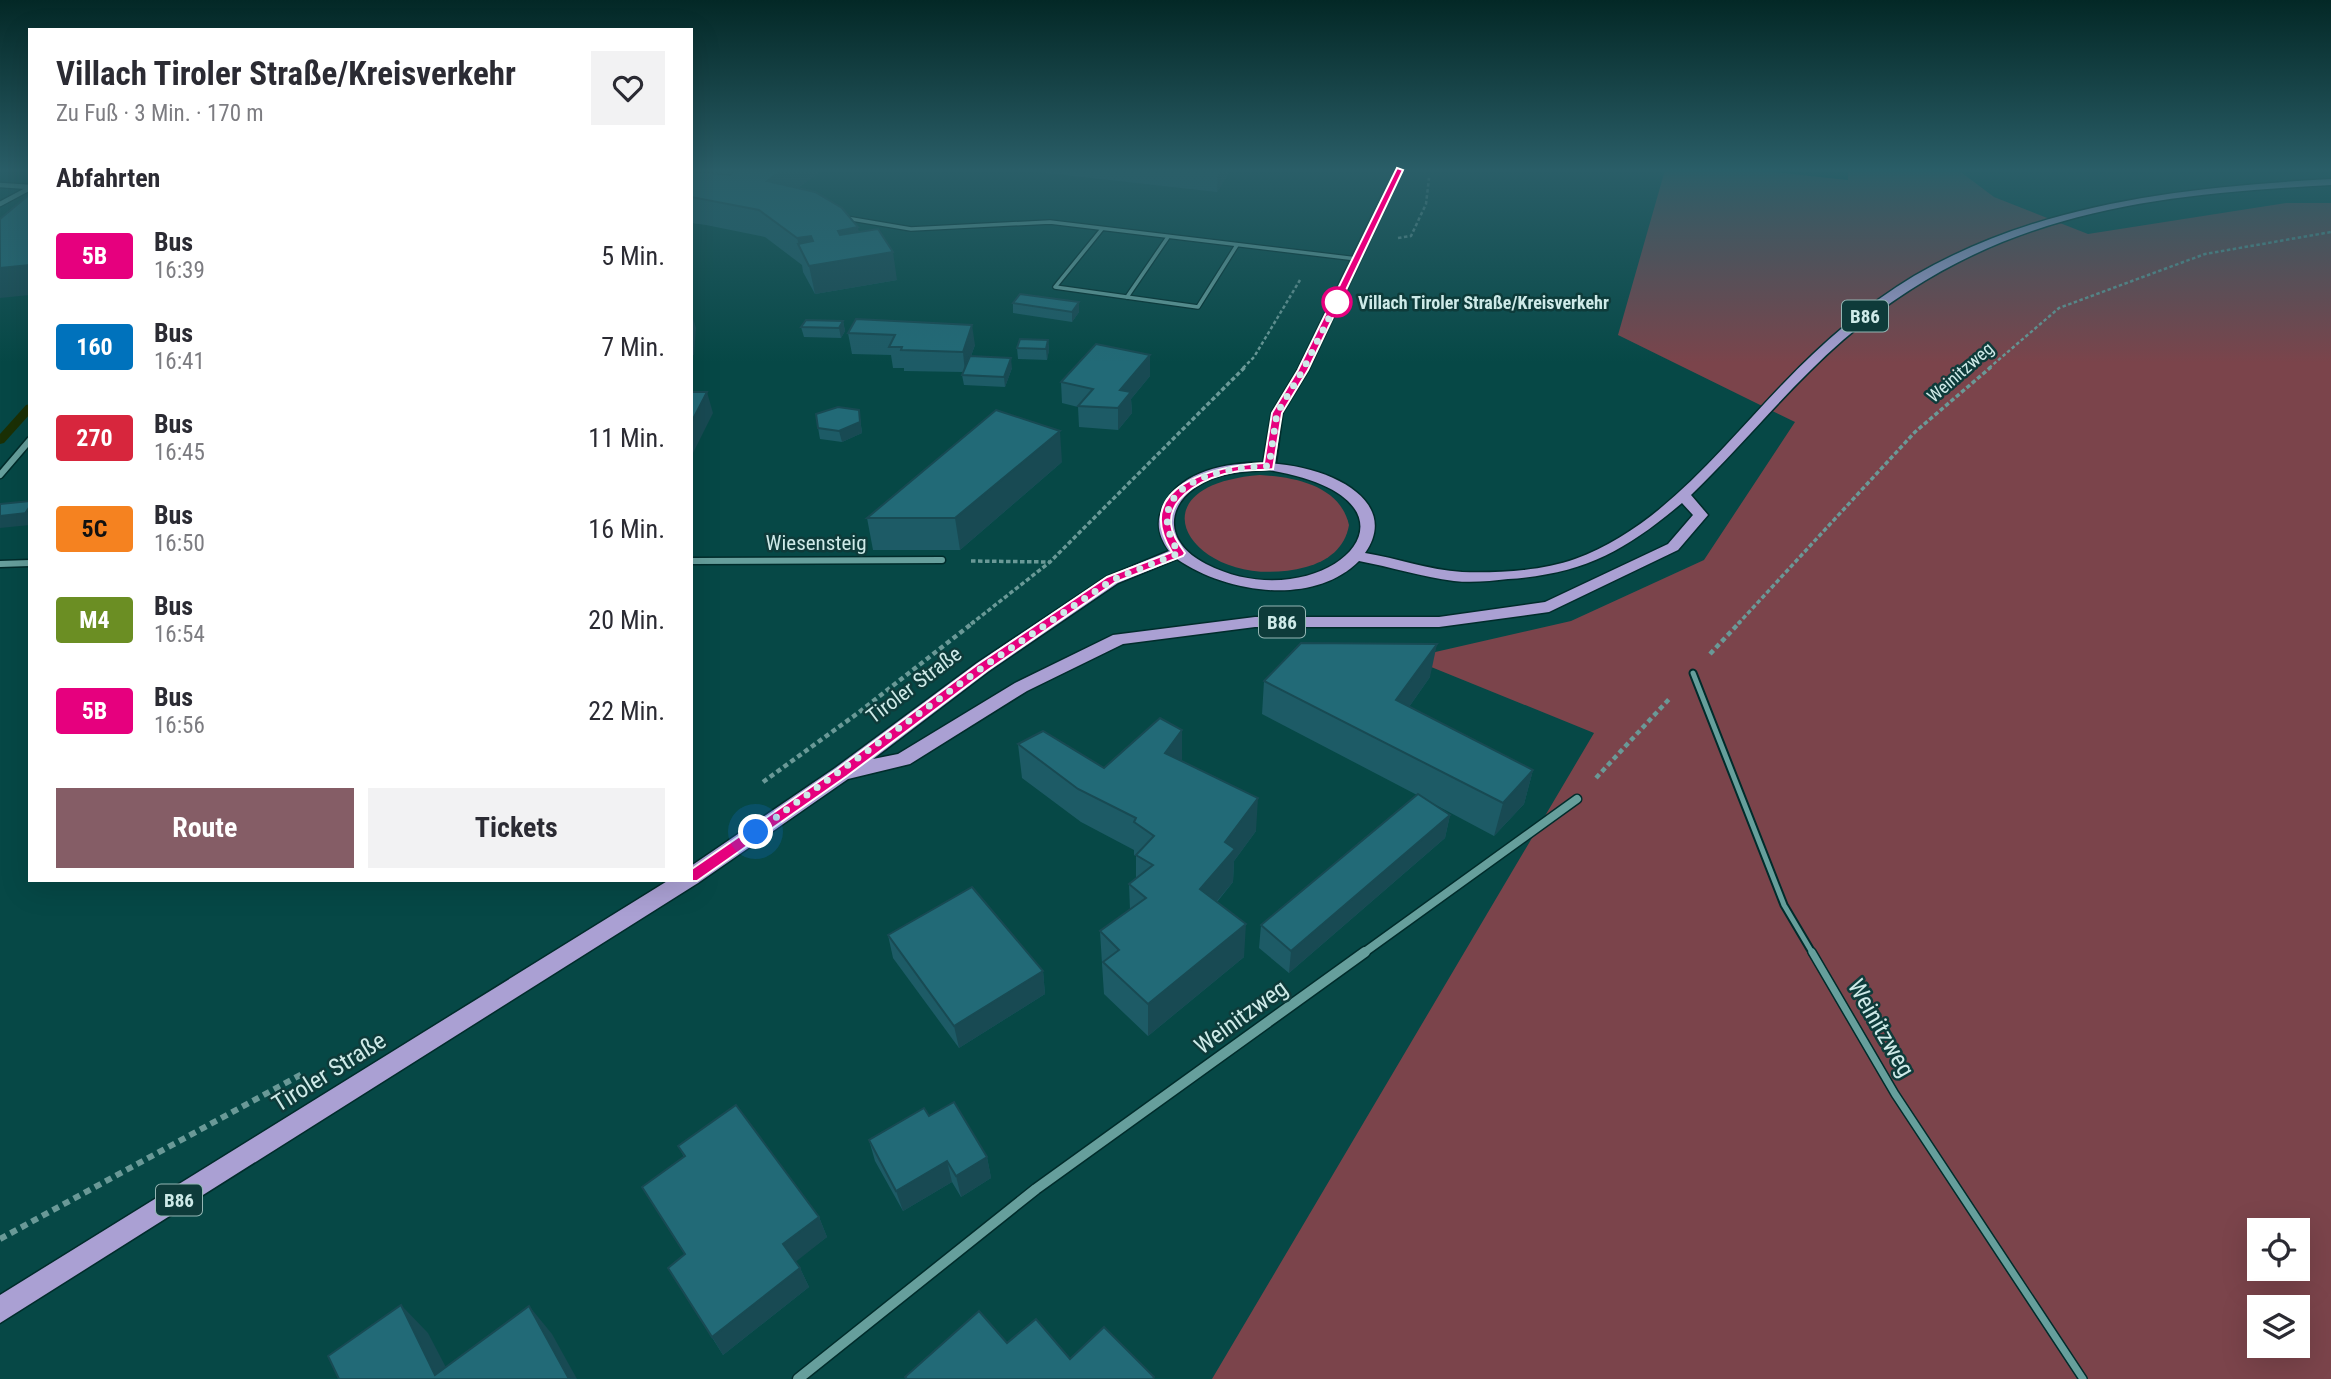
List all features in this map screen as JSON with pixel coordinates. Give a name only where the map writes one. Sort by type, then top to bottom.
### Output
[{"type":"main road","points":[[1269,466],[1277,413],[1303,370],[1369,234]]},
{"type":"main road","name":"B86","points":[[1357,556],[1456,576],[1529,573],[1589,559],[1646,526],[1684,496],[1794,381],[1861,318],[1918,278],[1966,252],[2010,234]]},
{"type":"main road","points":[[1269,466],[1322,478],[1355,500],[1367,520],[1367,537],[1357,556],[1336,572],[1307,582],[1277,585],[1221,578],[1203,570],[1179,553],[1167,534],[1165,522],[1175,496],[1209,475],[1234,468],[1269,466]]},
{"type":"main road","name":"B86","points":[[842,773],[903,759],[1021,687],[1119,639],[1255,622],[1440,622],[1549,607],[1673,547],[1701,516],[1684,496]]},
{"type":"main road","name":"Tiroler Straße","points":[[693,876],[842,773],[983,667],[1112,580],[1179,553]]},
{"type":"main road","name":"Tiroler Straße","points":[[0,1310],[683,882]]},
{"type":"street","points":[[0,475],[28,442]]},
{"type":"street","name":"Wiesensteig","points":[[693,561],[942,560]]},
{"type":"street","points":[[0,564],[28,564]]},
{"type":"street","name":"Weinitzweg","points":[[798,1379],[1036,1189],[1577,799]]},
{"type":"lane","points":[[1098,234],[1055,286],[1198,307],[1237,246]]},
{"type":"lane","points":[[1146,234],[1357,259]]},
{"type":"lane","points":[[1127,297],[1168,237]]},
{"type":"lane","name":"Weinitzweg","points":[[1693,673],[1784,905],[1895,1094],[2083,1379]]},
{"type":"path","points":[[1398,239],[1412,234]]},
{"type":"path","name":"Weinitzweg","points":[[1577,799],[1916,432],[2059,307],[2205,254],[2318,234]]},
{"type":"path","points":[[758,785],[858,713],[1050,562],[1149,466],[1254,356],[1304,272]]},
{"type":"path","points":[[1004,561],[1050,562]]},
{"type":"path","points":[[0,1239],[315,1067]]},
{"type":"shaded area","points":[[1647,234],[2331,234],[2331,1379],[1212,1379],[1594,733],[1409,658],[1571,621],[1704,560],[1795,422],[1618,335]]},
{"type":"shaded area","points":[[1260,475],[1302,481],[1315,486],[1336,501],[1349,525],[1339,547],[1328,557],[1306,567],[1267,572],[1233,566],[1207,554],[1190,536],[1185,517],[1193,498],[1218,483]]},
{"type":"building","points":[[0,234],[28,234],[28,265],[0,268]]},
{"type":"building","points":[[792,234],[881,234],[893,252],[809,266],[798,244],[813,241],[811,236],[797,238]]},
{"type":"building","points":[[1020,294],[1079,302],[1072,312],[1013,303]]},
{"type":"building","points":[[856,319],[972,325],[963,352],[901,350],[902,347],[889,347],[895,335],[848,333]]},
{"type":"building","points":[[806,320],[843,321],[839,328],[801,327]]},
{"type":"building","points":[[1020,339],[1048,340],[1046,349],[1017,348]]},
{"type":"building","points":[[1096,344],[1150,355],[1120,390],[1131,392],[1118,408],[1078,406],[1093,389],[1061,382]]},
{"type":"building","points":[[970,356],[1011,358],[1004,377],[962,375]]},
{"type":"building","points":[[693,392],[707,392],[693,419]]},
{"type":"building","points":[[838,407],[859,410],[860,422],[839,431],[818,428],[816,414]]},
{"type":"building","points":[[996,410],[1060,431],[955,518],[867,518]]},
{"type":"building","points":[[28,501],[27,513],[0,516],[0,504]]},
{"type":"building","points":[[1301,643],[1437,644],[1396,700],[1533,770],[1503,803],[1264,681]]},
{"type":"building","points":[[1160,718],[1182,730],[1165,753],[1258,798],[1225,842],[1235,849],[1200,889],[1246,924],[1148,1004],[1103,962],[1119,950],[1100,931],[1146,898],[1129,884],[1153,865],[1136,855],[1154,836],[1134,822],[1136,818],[1078,789],[1018,744],[1043,731],[1104,768]]},
{"type":"building","points":[[1418,794],[1450,815],[1291,951],[1261,925]]},
{"type":"building","points":[[972,887],[1043,971],[954,1026],[888,935]]},
{"type":"building","points":[[954,1102],[987,1157],[956,1176],[947,1161],[896,1191],[869,1140],[924,1108],[929,1116]]},
{"type":"building","points":[[736,1105],[819,1217],[783,1244],[800,1268],[712,1337],[668,1268],[685,1254],[642,1187],[685,1156],[678,1146]]},
{"type":"building","points":[[401,1305],[435,1375],[529,1306],[569,1379],[339,1379],[328,1356]]},
{"type":"building","points":[[979,1311],[1007,1343],[1036,1319],[1070,1359],[1104,1327],[1154,1377],[905,1377]]},
{"type":"waterway","points":[[0,441],[28,409]]},
{"type":"bus line","name":"5B","points":[[693,876],[842,773],[983,667],[1112,580],[1179,553],[1167,534],[1165,522],[1168,507],[1175,496],[1188,485],[1209,475],[1234,468],[1269,466],[1277,413],[1303,370],[1368,234]]},
{"type":"place","name":"Villach Tiroler Straße/Kreisverkehr","points":[[1337,302]]},
{"type":"route","points":[[756,832],[842,773],[983,667],[1112,580],[1179,553],[1167,534],[1165,522],[1168,507],[1175,496],[1188,485],[1209,475],[1234,468],[1269,466],[1277,413],[1303,370],[1337,302]]}]
